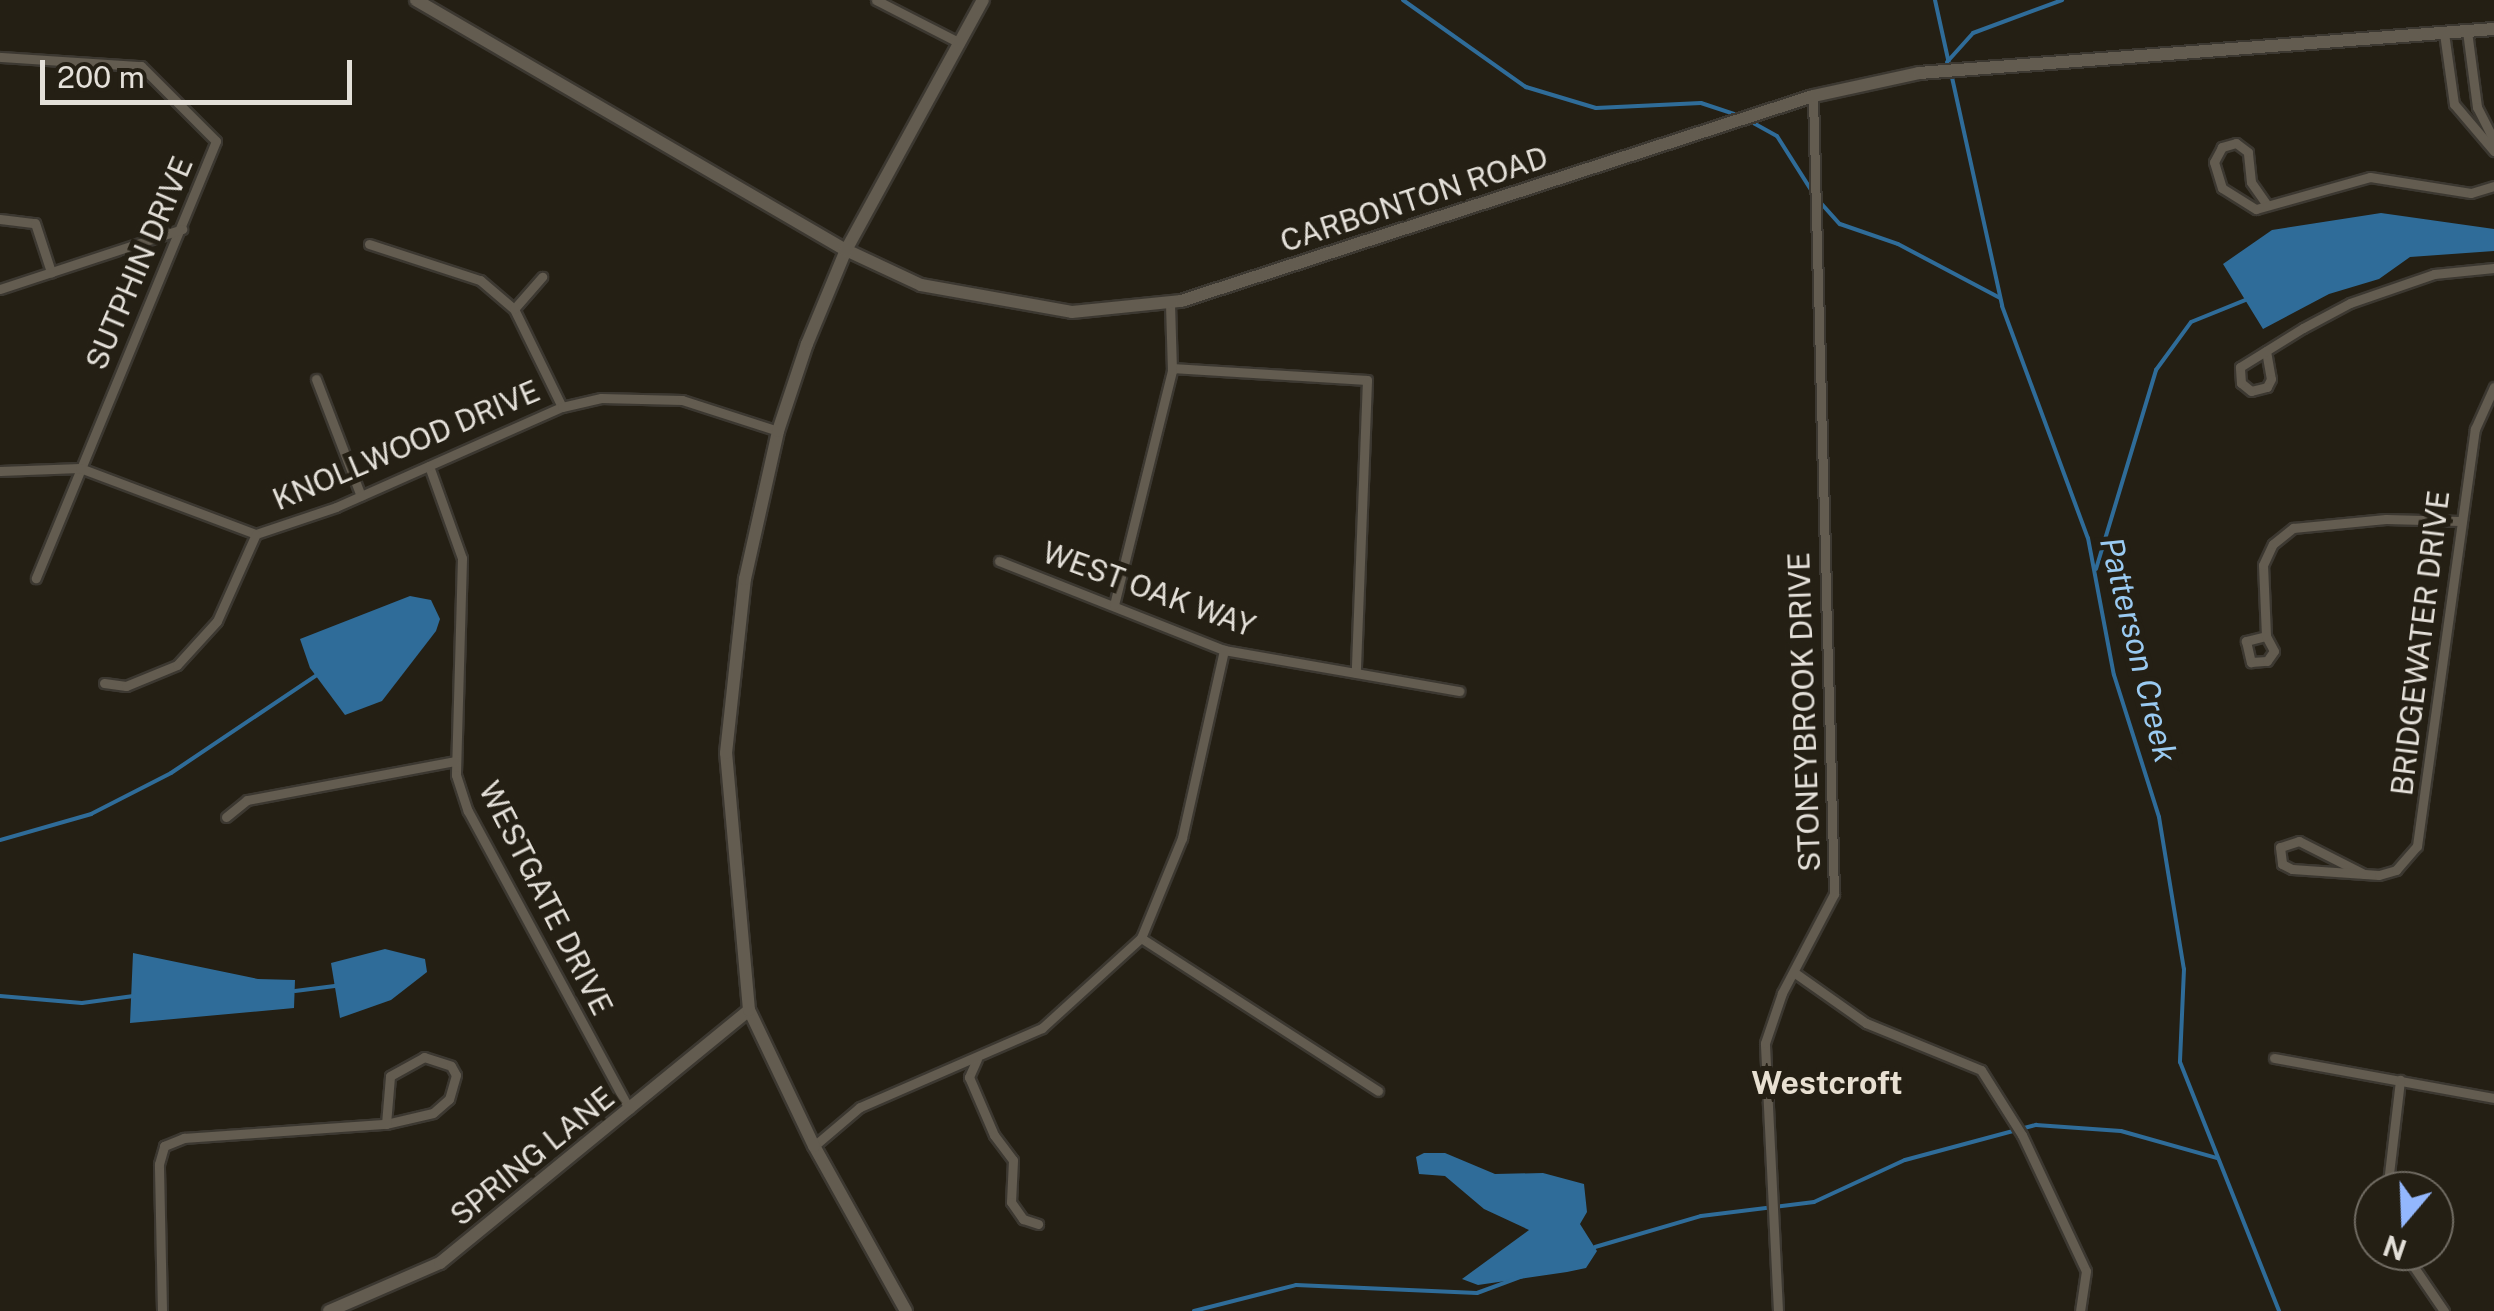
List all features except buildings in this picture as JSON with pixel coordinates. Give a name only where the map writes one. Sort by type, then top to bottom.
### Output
[{"type":"street","name":"CARBONTON ROAD","points":[[416,0],[846,250],[920,285],[1072,312],[1170,302],[1812,96],[1919,73],[2494,29]]},
{"type":"street","points":[[876,0],[960,43]]},
{"type":"street","points":[[906,1311],[814,1146],[749,1010],[726,753],[746,579],[778,431],[846,250],[983,0]]},
{"type":"street","points":[[2467,31],[2477,107],[2494,141]]},
{"type":"street","points":[[2444,33],[2450,91],[2461,116],[2494,151]]},
{"type":"street","name":"SUTPHIN DRIVE","points":[[0,56],[140,66],[216,140],[36,578]]},
{"type":"street","name":"STONEYBROOK DRIVE","points":[[1778,1311],[1765,1043],[1834,894],[1812,96]]},
{"type":"street","points":[[2461,116],[2477,107]]},
{"type":"street","points":[[2267,205],[2251,182],[2248,152],[2236,143],[2222,147],[2214,162],[2228,196],[2246,208],[2267,205],[2370,177],[2471,193],[2494,186]]},
{"type":"street","points":[[0,219],[34,222],[51,272]]},
{"type":"street","points":[[0,288],[182,229]]},
{"type":"street","points":[[369,244],[480,280],[514,309],[562,407]]},
{"type":"street","points":[[2266,352],[2271,378],[2267,388],[2251,391],[2241,383],[2240,367],[2266,352],[2394,286],[2434,274],[2494,268]]},
{"type":"street","points":[[514,309],[542,277]]},
{"type":"street","points":[[1114,604],[1172,368],[1170,302]]},
{"type":"street","points":[[1172,368],[1368,380],[1356,673]]},
{"type":"street","points":[[316,378],[361,496]]},
{"type":"street","name":"BRIDGEWATER DRIVE","points":[[2364,874],[2299,842],[2280,847],[2282,864],[2292,869],[2364,874],[2396,870],[2418,846],[2474,429],[2494,387]]},
{"type":"street","name":"KNOLLWOOD DRIVE","points":[[0,472],[80,468],[256,534],[361,496],[562,407],[602,398],[682,400],[778,431]]},
{"type":"street","name":"WESTGATE DRIVE","points":[[429,466],[449,507],[462,558],[455,760],[468,811],[629,1109]]},
{"type":"street","points":[[2266,636],[2263,565],[2272,544],[2292,528],[2386,519],[2460,522]]},
{"type":"street","points":[[104,683],[126,686],[176,665],[216,622],[256,534]]},
{"type":"street","name":"WEST OAK WAY","points":[[999,561],[1224,650],[1459,690]]},
{"type":"street","points":[[814,1146],[860,1107],[1042,1028],[1141,938],[1182,838],[1224,650]]},
{"type":"street","points":[[226,817],[247,800],[455,760]]},
{"type":"street","points":[[1141,938],[1378,1091]]},
{"type":"street","points":[[1795,973],[1866,1024],[1982,1070],[2022,1135],[2086,1271],[2080,1311]]},
{"type":"street","name":"SPRING LANE","points":[[329,1311],[440,1263],[749,1010]]},
{"type":"street","points":[[162,1311],[159,1164],[164,1146],[184,1138],[386,1124],[441,1106],[454,1090],[451,1066],[424,1057],[398,1067],[386,1092],[386,1124]]},
{"type":"street","points":[[2274,1058],[2494,1098]]},
{"type":"street","points":[[977,1059],[969,1077],[994,1136],[1013,1160],[1011,1202],[1022,1219],[1038,1224]]},
{"type":"street","points":[[2390,1171],[2400,1080]]},
{"type":"street","points":[[2416,1271],[2444,1311]]},
{"type":"water","points":[[2381,213],[2494,229],[2494,251],[2410,257],[2379,279],[2329,294],[2263,329],[2223,264],[2272,230]]},
{"type":"water","points":[[410,596],[431,600],[440,619],[436,631],[382,701],[345,715],[310,668],[300,639]]},
{"type":"water","points":[[385,949],[425,959],[427,972],[391,1000],[340,1018],[331,963]]},
{"type":"water","points":[[133,953],[258,979],[295,980],[294,1008],[130,1023]]},
{"type":"water","points":[[1445,1153],[1495,1174],[1543,1173],[1584,1184],[1587,1212],[1580,1224],[1597,1251],[1586,1268],[1567,1272],[1478,1285],[1462,1279],[1529,1230],[1484,1209],[1445,1176],[1419,1174],[1416,1157]]},
{"type":"waterway","points":[[1403,0],[1526,87],[1596,108],[1701,103],[1740,116]]},
{"type":"waterway","name":"Patterson Creek","points":[[1935,0],[2002,306],[2088,538],[2114,675],[2159,817],[2184,969],[2180,1062],[2279,1311]]},
{"type":"waterway","points":[[1947,62],[1973,33],[2062,0]]},
{"type":"waterway","points":[[1748,120],[1777,136],[1813,193]]},
{"type":"waterway","points":[[1819,201],[1840,224],[1898,244],[2000,298]]},
{"type":"waterway","points":[[2096,569],[2156,370],[2191,322],[2248,299]]},
{"type":"waterway","points":[[0,840],[91,814],[171,773],[317,675]]},
{"type":"waterway","points":[[295,991],[335,986]]},
{"type":"waterway","points":[[0,996],[82,1003],[134,996]]},
{"type":"waterway","points":[[1595,1247],[1701,1216],[1814,1202],[1905,1160],[2036,1125],[2121,1131],[2217,1158]]},
{"type":"waterway","points":[[1194,1311],[1296,1285],[1477,1293],[1526,1275]]},
{"type":"district","name":"Westcroft","points":[[1827,1083]]}]
